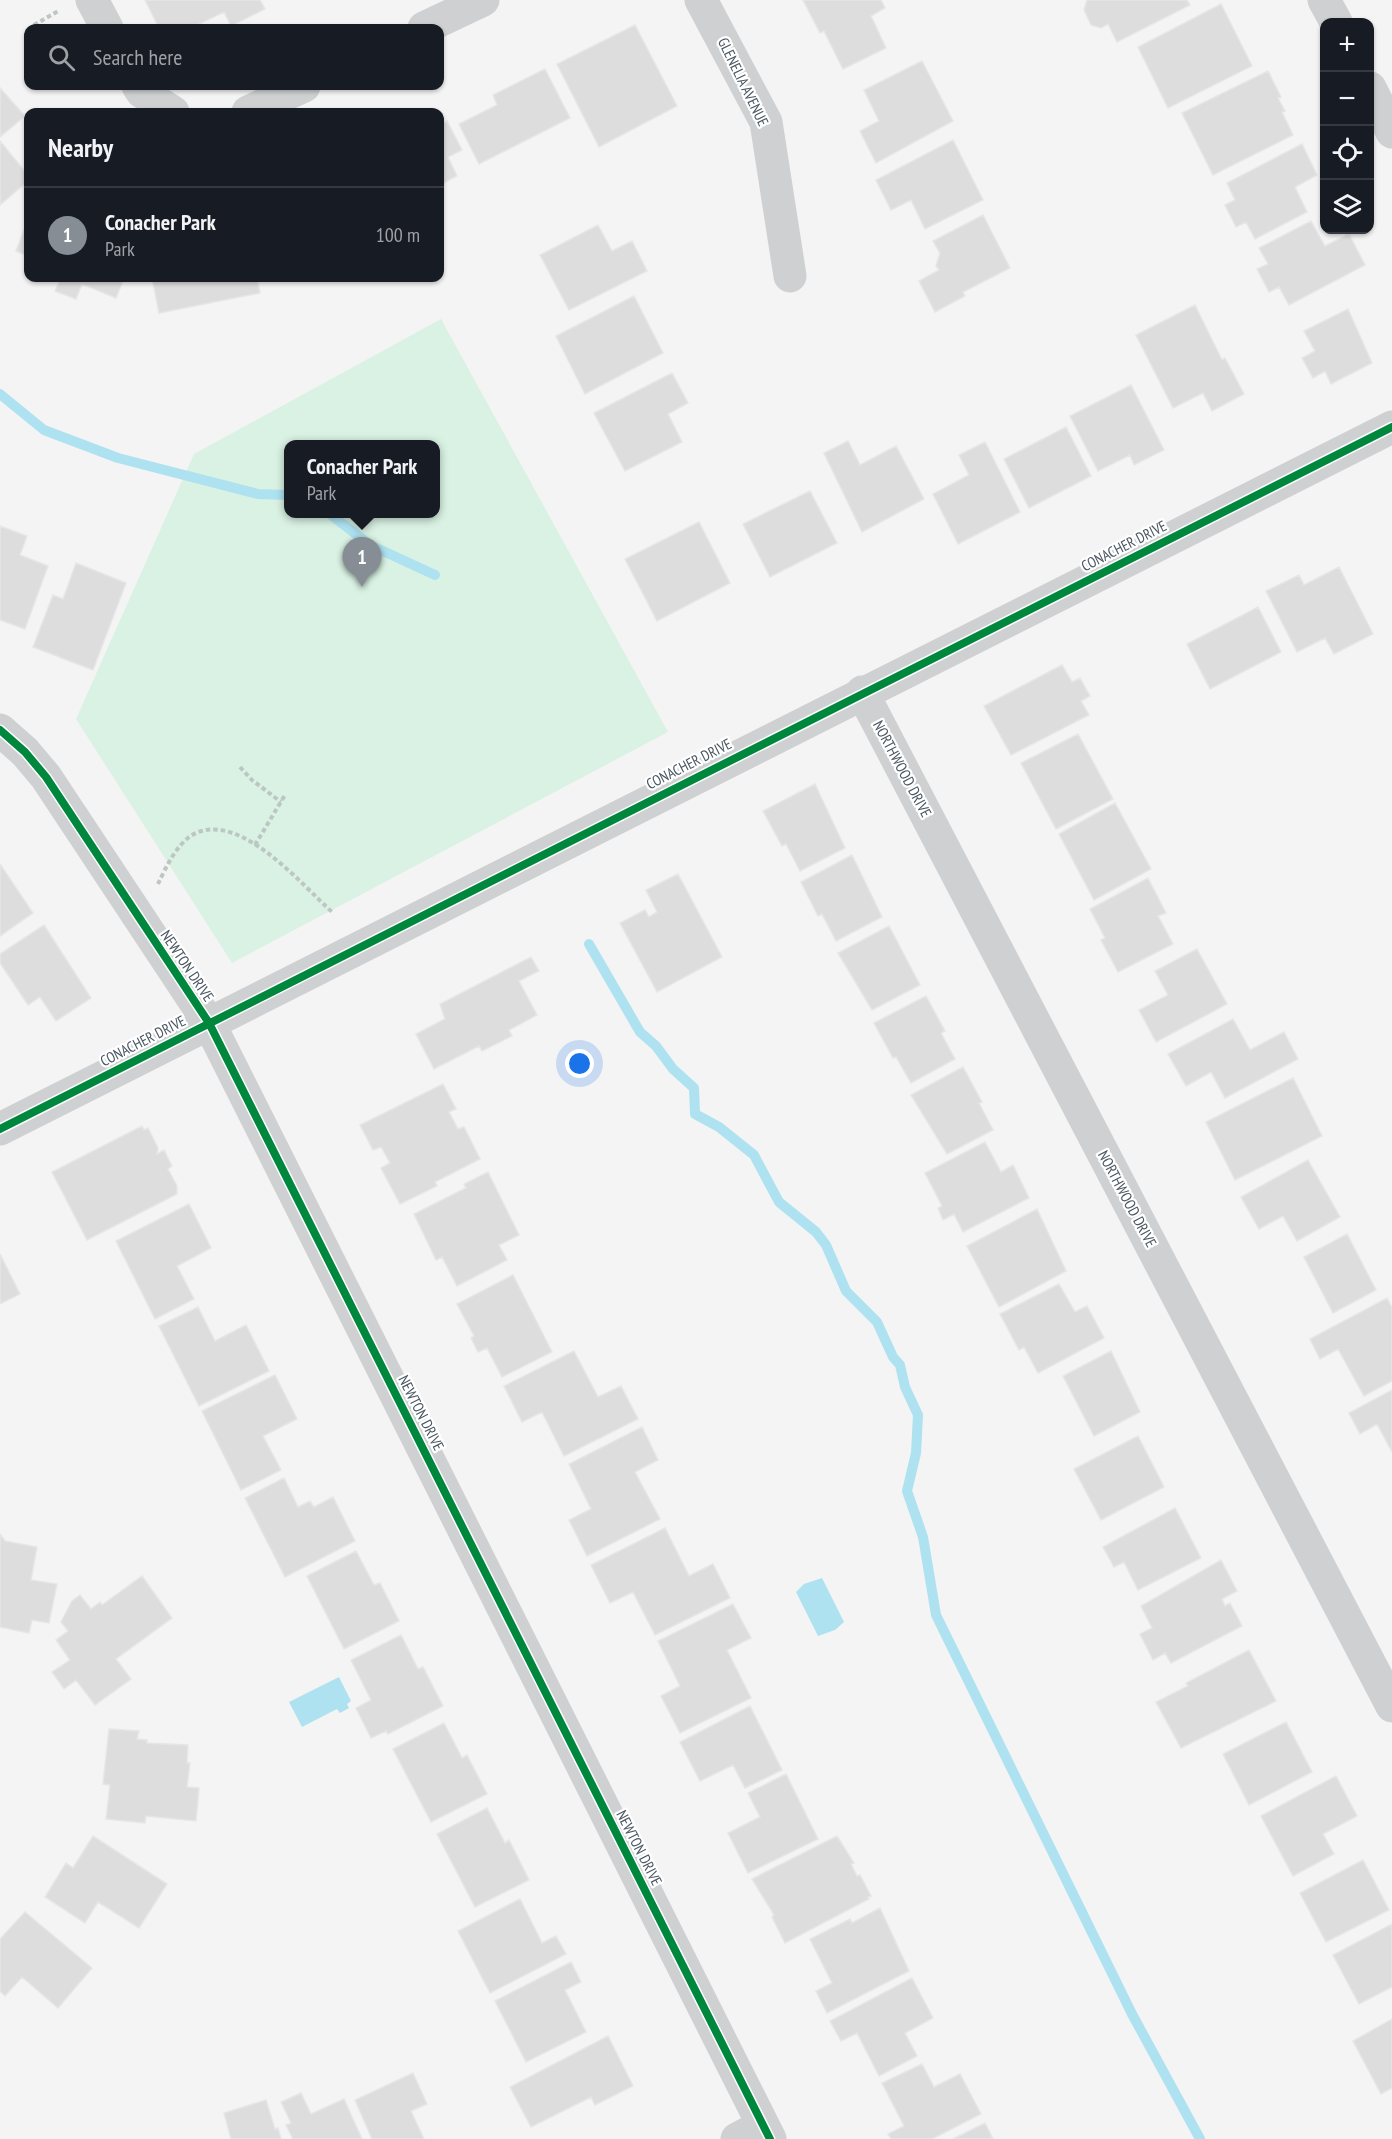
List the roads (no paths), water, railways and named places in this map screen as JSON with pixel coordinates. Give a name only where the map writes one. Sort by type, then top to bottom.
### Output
[{"type":"street","points":[[432,24],[483,0]]},
{"type":"street","name":"GLENELIA AVENUE","points":[[701,0],[766,122],[790,276]]},
{"type":"street","points":[[1324,0],[1334,18]]},
{"type":"street","points":[[81,2],[103,24]]},
{"type":"street","points":[[141,90],[168,108]]},
{"type":"street","points":[[257,108],[295,90]]},
{"type":"street","points":[[1374,96],[1392,132]]},
{"type":"street","name":"CONACHER DRIVE","points":[[0,1129],[862,692],[1392,427]]},
{"type":"street","name":"NORTHWOOD DRIVE","points":[[862,692],[1392,1706]]},
{"type":"street","name":"NEWTON DRIVE","points":[[0,730],[26,752],[46,777],[209,1023],[757,2134]]},
{"type":"water","points":[[822,1578],[844,1622],[835,1630],[818,1636],[796,1592],[804,1584]]},
{"type":"water","points":[[339,1677],[351,1701],[347,1704],[349,1708],[340,1713],[337,1709],[302,1727],[289,1702]]},
{"type":"waterway","points":[[0,394],[44,430],[118,458],[258,494],[284,495]]},
{"type":"waterway","points":[[335,518],[370,545],[435,575]]},
{"type":"waterway","points":[[589,944],[640,1032],[656,1046],[673,1069],[694,1088],[695,1114],[719,1127],[754,1155],[779,1202],[816,1232],[826,1245],[846,1291],[877,1322],[893,1357],[900,1365],[905,1387],[918,1415],[916,1453],[907,1491],[923,1537],[936,1615],[1132,2014],[1200,2139]]},
{"type":"place","name":"Conacher Park","points":[[362,587]]}]
